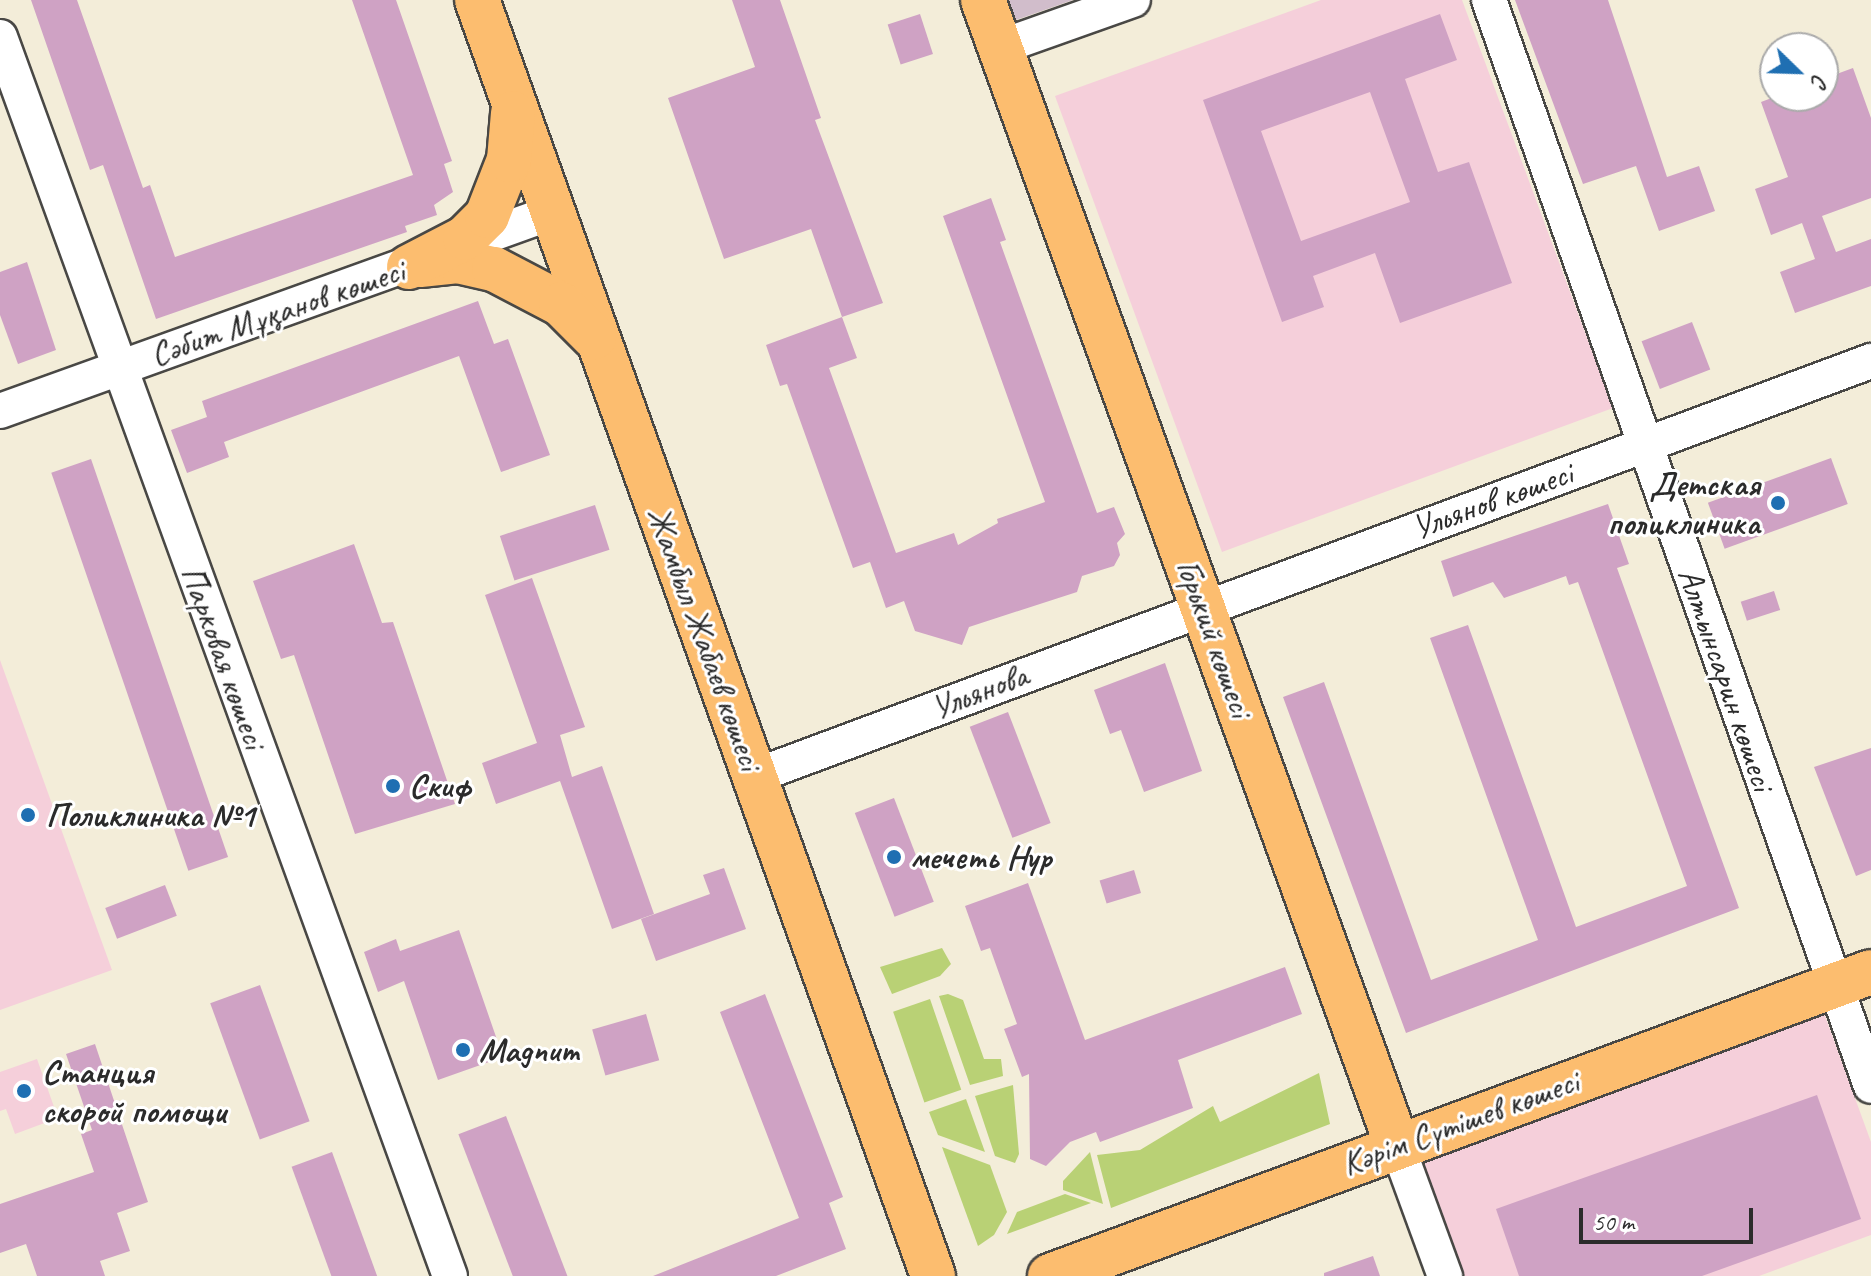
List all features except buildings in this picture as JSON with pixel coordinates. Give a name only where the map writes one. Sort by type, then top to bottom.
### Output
[{"type":"main road","name":"Жамбыл Жабаев көшесі","points":[[477,0],[933,1276]]},
{"type":"main road","name":"Горький көшесі","points":[[983,0],[1397,1145]]},
{"type":"main road","points":[[409,267],[465,238],[492,206],[512,142],[509,86]]},
{"type":"main road","points":[[409,267],[458,261],[494,269],[561,304],[601,346]]},
{"type":"main road","name":"Кәрім Сүтішев көшесі","points":[[1050,1276],[1397,1145],[1853,979]]},
{"type":"street","points":[[1000,47],[1133,0]]},
{"type":"street","name":"Алтынсарин көшесі","points":[[1489,0],[1686,562],[1853,979],[1871,1086]]},
{"type":"street","name":"Парковая көшесі","points":[[0,37],[450,1276]]},
{"type":"street","name":"Сәбит Мұқанов көшесі","points":[[0,411],[409,267],[553,212]]},
{"type":"street","name":"Ульянов көшесі","points":[[1204,606],[1871,361]]},
{"type":"street","name":"Ульянова","points":[[755,776],[1204,606]]},
{"type":"street","name":"Горький көшесі","points":[[1397,1145],[1445,1276]]},
{"type":"shaded area","points":[[1005,0],[1073,0],[1013,21]]},
{"type":"shaded area","points":[[1321,0],[1462,0],[1613,408],[1222,552],[1055,96]]},
{"type":"shaded area","name":"Поликлиника №1","points":[[0,660],[112,970],[0,1010]]},
{"type":"shaded area","points":[[1824,1013],[1871,1142],[1871,1235],[1759,1276],[1463,1276],[1420,1159]]},
{"type":"shaded area","name":"Станция скорой помощи","points":[[37,1059],[58,1118],[15,1134],[6,1109],[0,1111],[0,1072]]},
{"type":"green space","points":[[942,948],[951,964],[940,976],[892,994],[880,967]]},
{"type":"green space","points":[[948,994],[963,1000],[984,1059],[1001,1059],[1003,1076],[970,1085],[939,996]]},
{"type":"green space","points":[[930,999],[961,1090],[924,1102],[893,1012]]},
{"type":"green space","points":[[1319,1073],[1330,1124],[1111,1208],[1097,1155],[1140,1150],[1213,1106],[1220,1122]]},
{"type":"green space","points":[[1013,1085],[1019,1154],[1015,1163],[995,1156],[975,1096]]},
{"type":"green space","points":[[966,1099],[985,1152],[938,1135],[929,1112]]},
{"type":"green space","points":[[942,1147],[990,1165],[1007,1212],[994,1235],[978,1246]]},
{"type":"green space","points":[[1090,1152],[1103,1204],[1063,1190],[1063,1181]]},
{"type":"green space","points":[[1065,1194],[1091,1203],[1007,1234],[1017,1212]]},
{"type":"place","name":"Детская поликлиника","points":[[1778,503]]},
{"type":"place","name":"Скиф","points":[[393,786]]},
{"type":"place","name":"Поликлиника №1","points":[[28,815]]},
{"type":"place","name":"мечеть Нур","points":[[894,857]]},
{"type":"place","name":"Magnum","points":[[463,1050]]},
{"type":"place","name":"Станция скорой помощи","points":[[24,1091]]}]
